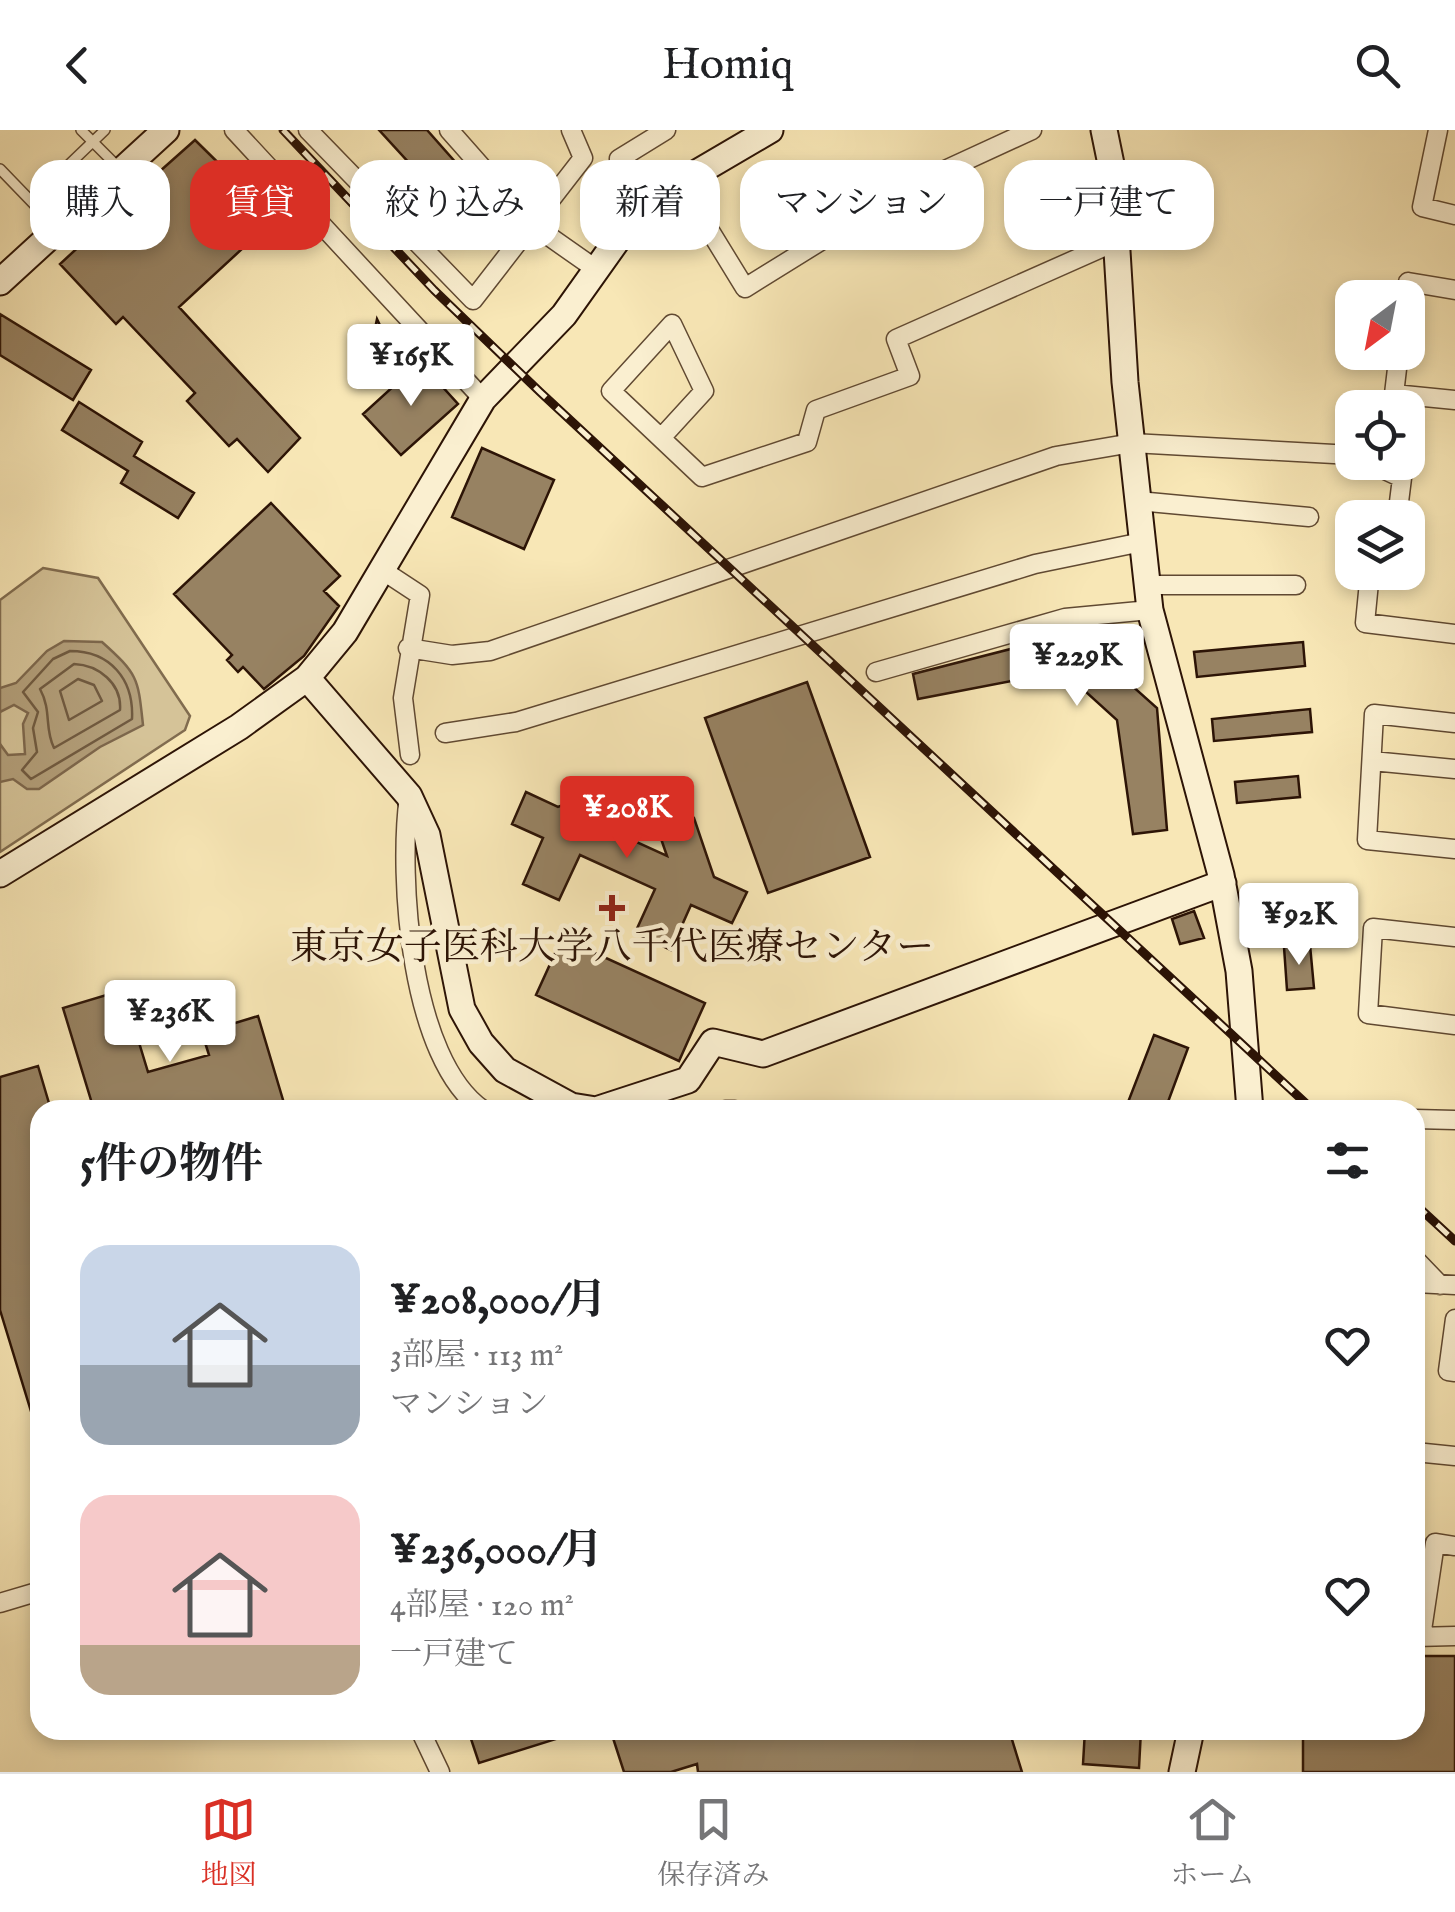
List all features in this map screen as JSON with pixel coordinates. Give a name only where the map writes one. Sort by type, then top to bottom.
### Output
[{"type":"street","points":[[133,160],[166,130]]},
{"type":"street","points":[[234,130],[483,400]]},
{"type":"street","points":[[450,130],[476,160]]},
{"type":"street","points":[[560,189],[583,158],[571,130]]},
{"type":"street","points":[[618,160],[666,130]]},
{"type":"street","points":[[718,160],[770,130]]},
{"type":"street","points":[[967,160],[1032,130]]},
{"type":"street","points":[[1104,130],[1110,160]]},
{"type":"street","points":[[1438,130],[1422,208],[1455,215]]},
{"type":"street","points":[[319,134],[350,167]]},
{"type":"street","points":[[560,244],[597,270]]},
{"type":"street","points":[[720,247],[745,288],[804,251]]},
{"type":"street","points":[[0,282],[35,250]]},
{"type":"street","points":[[427,250],[473,300],[513,250]]},
{"type":"street","points":[[0,874],[239,727],[307,678],[327,658],[483,400],[564,315],[611,250]]},
{"type":"street","points":[[662,438],[704,391],[672,324],[611,391],[702,476],[807,442],[816,410],[910,376],[896,339],[1096,250]]},
{"type":"street","points":[[1117,250],[1148,597],[1223,883],[1239,971],[1249,1100]]},
{"type":"street","points":[[1425,285],[1455,290]]},
{"type":"street","points":[[1397,370],[1394,394],[1455,400]]},
{"type":"street","points":[[408,648],[452,655],[490,651],[1056,456],[1132,443],[1335,455]]},
{"type":"street","points":[[1138,501],[1308,517]]},
{"type":"street","points":[[445,733],[516,722],[1035,564],[1142,542]]},
{"type":"street","points":[[382,570],[420,595],[408,648],[403,698],[410,755]]},
{"type":"street","points":[[876,672],[1148,597],[1296,586]]},
{"type":"street","points":[[1368,590],[1365,623],[1455,634]]},
{"type":"street","points":[[307,678],[409,796],[427,834],[462,1010],[480,1042],[505,1070],[560,1100]]},
{"type":"street","points":[[1455,723],[1374,714],[1367,840],[1455,848]]},
{"type":"street","points":[[1372,761],[1455,770]]},
{"type":"street","points":[[409,796],[404,834],[425,1018],[442,1062],[474,1100]]},
{"type":"street","points":[[639,1100],[688,1080],[713,1042],[763,1054],[1223,883]]},
{"type":"street","points":[[1455,937],[1374,928],[1368,1014],[1455,1025]]},
{"type":"street","points":[[1425,1119],[1455,1120]]},
{"type":"street","points":[[1425,1267],[1447,1285]]},
{"type":"street","points":[[1455,1319],[1448,1371],[1455,1372]]},
{"type":"street","points":[[1425,1453],[1455,1456]]},
{"type":"street","points":[[1425,1598],[1435,1543],[1455,1546]]},
{"type":"street","points":[[0,1603],[30,1595]]},
{"type":"street","points":[[1425,1637],[1455,1636]]},
{"type":"street","points":[[425,1740],[440,1772]]},
{"type":"street","points":[[1182,1772],[1189,1740]]},
{"type":"lane","points":[[80,130],[112,160]]},
{"type":"lane","points":[[74,160],[105,130]]},
{"type":"lane","points":[[0,169],[30,200]]},
{"type":"shaded area","points":[[43,568],[98,578],[190,716],[185,730],[0,852],[0,600]]},
{"type":"water","points":[[64,641],[102,642],[123,662],[138,687],[143,725],[100,747],[39,789],[27,789],[13,779],[0,782],[0,744],[8,755],[25,754],[23,724],[28,713],[14,705],[0,712],[0,688],[16,683],[47,651]]},
{"type":"building","points":[[379,130],[427,130],[454,160],[406,160]]},
{"type":"building","points":[[195,140],[215,160],[190,160],[190,250],[241,250],[179,307],[300,438],[268,472],[237,439],[229,446],[187,401],[195,393],[123,317],[116,324],[60,264],[75,250],[170,250],[170,162]]},
{"type":"building","points":[[0,314],[91,370],[73,400],[0,355]]},
{"type":"building","points":[[377,319],[387,340],[376,372],[367,366]]},
{"type":"building","points":[[420,362],[458,404],[401,455],[363,414]]},
{"type":"building","points":[[79,402],[142,442],[134,456],[194,493],[178,518],[121,483],[128,471],[62,430]]},
{"type":"building","points":[[482,448],[554,480],[524,549],[452,517]]},
{"type":"building","points":[[271,503],[340,576],[324,591],[339,606],[304,656],[264,689],[243,667],[238,672],[227,660],[232,655],[174,594]]},
{"type":"building","points":[[1073,633],[1157,708],[1167,830],[1133,834],[1117,720],[1063,671],[918,699],[913,674]]},
{"type":"building","points":[[1303,642],[1305,666],[1197,677],[1194,652]]},
{"type":"building","points":[[807,682],[870,857],[768,893],[705,718]]},
{"type":"building","points":[[1310,709],[1312,732],[1214,741],[1212,719]]},
{"type":"building","points":[[1298,776],[1300,797],[1237,803],[1235,782]]},
{"type":"building","points":[[613,785],[628,822],[610,830],[667,856],[658,830],[694,818],[714,877],[747,892],[732,923],[691,905],[671,950],[635,933],[655,889],[580,855],[559,900],[523,884],[543,838],[512,824],[526,792],[558,807]]},
{"type":"building","points":[[1194,911],[1204,938],[1180,944],[1172,919]]},
{"type":"building","points":[[562,938],[705,1003],[679,1061],[536,995]]},
{"type":"building","points":[[1310,945],[1314,988],[1287,990],[1284,947]]},
{"type":"building","points":[[123,990],[148,1072],[209,1055],[202,1033],[258,1016],[283,1100],[91,1100],[63,1008]]},
{"type":"building","points":[[1154,1035],[1188,1048],[1169,1100],[1129,1100]]},
{"type":"building","points":[[38,1066],[48,1100],[30,1100],[30,1408],[0,1310],[0,1077]]},
{"type":"building","points":[[1425,1656],[1455,1656],[1455,1772],[1303,1772],[1303,1740],[1425,1740]]},
{"type":"building","points":[[471,1740],[553,1740],[479,1763]]},
{"type":"building","points":[[614,1740],[1012,1740],[1022,1772],[698,1772],[697,1764],[671,1772],[624,1772]]},
{"type":"building","points":[[1084,1740],[1140,1740],[1139,1768],[1083,1764]]},
{"type":"railway","points":[[283,130],[434,290],[540,392],[1302,1100]]},
{"type":"railway","points":[[1425,1213],[1455,1241]]},
{"type":"place","name":"東京女子医科大学八千代医療センター","points":[[612,908]]}]
